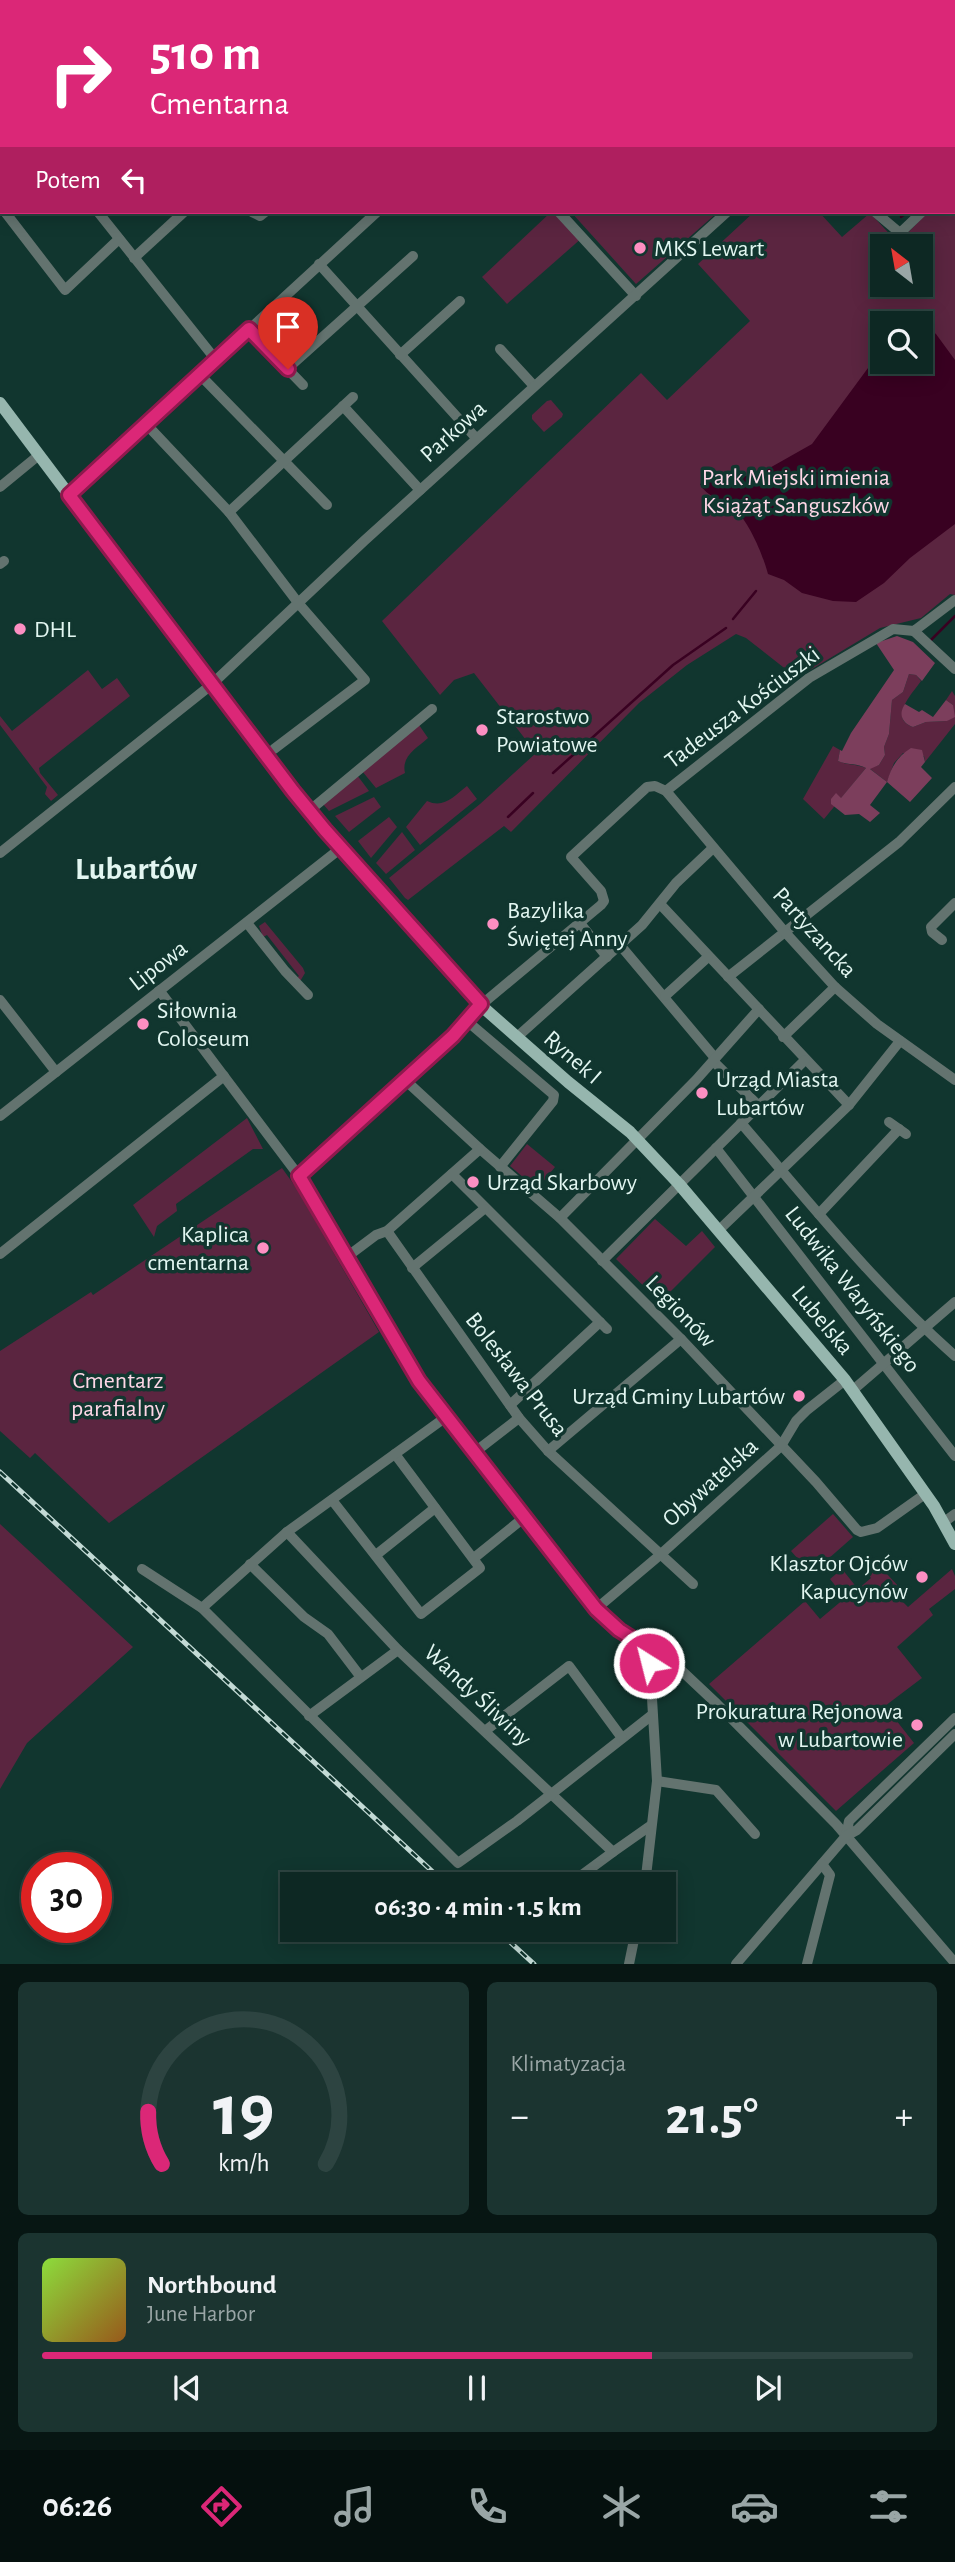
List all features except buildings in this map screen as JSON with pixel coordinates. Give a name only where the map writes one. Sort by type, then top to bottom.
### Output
[{"type":"main road","name":"Rynek I","points":[[0,403],[212,685],[309,811],[341,848],[481,1004],[638,1140]]},
{"type":"main road","name":"Lubelska","points":[[638,1140],[719,1230],[849,1385],[925,1493],[950,1518],[955,1544]]},
{"type":"street","points":[[7,214],[65,290],[119,239]]},
{"type":"street","points":[[100,214],[216,360]]},
{"type":"street","points":[[134,258],[182,214]]},
{"type":"street","points":[[69,495],[375,214]]},
{"type":"street","points":[[561,214],[636,296]]},
{"type":"street","name":"Parkowa","points":[[0,853],[212,685],[476,438],[725,214]]},
{"type":"street","points":[[877,214],[900,233],[920,214]]},
{"type":"street","points":[[288,369],[412,256]]},
{"type":"street","points":[[319,264],[476,438]]},
{"type":"street","points":[[400,355],[460,301]]},
{"type":"street","points":[[249,329],[303,385]]},
{"type":"street","points":[[500,349],[534,386]]},
{"type":"street","points":[[200,375],[327,505]]},
{"type":"street","points":[[229,512],[353,397]]},
{"type":"street","points":[[339,410],[420,490]]},
{"type":"street","points":[[147,425],[229,512],[299,604],[365,680],[274,749]]},
{"type":"street","points":[[0,486],[39,455]]},
{"type":"street","name":"Tadeusza Kościuszki","points":[[299,1176],[467,1021],[481,1004],[601,905],[604,896],[572,857],[647,787],[656,786],[666,791],[809,678],[892,629],[914,631],[955,600]]},
{"type":"street","points":[[914,631],[955,669]]},
{"type":"street","points":[[309,811],[432,709]]},
{"type":"street","points":[[728,977],[899,842],[955,787]]},
{"type":"street","name":"Partyzancka","points":[[666,791],[835,987],[877,1024],[955,1080]]},
{"type":"street","name":"Lipowa","points":[[0,1116],[341,848]]},
{"type":"street","points":[[517,1037],[650,918],[676,883],[713,848]]},
{"type":"street","points":[[942,940],[932,933],[931,927],[955,902]]},
{"type":"street","points":[[660,904],[849,1105]]},
{"type":"street","points":[[247,923],[308,995]]},
{"type":"street","points":[[580,923],[607,957]]},
{"type":"street","points":[[620,945],[665,996],[714,1060],[759,1106]]},
{"type":"street","points":[[665,996],[708,957]]},
{"type":"street","points":[[783,1037],[835,987]]},
{"type":"street","points":[[159,990],[299,1176],[348,1256],[413,1372],[596,1609],[619,1630],[693,1681],[846,1836],[955,1963]]},
{"type":"street","points":[[0,1000],[56,1072]]},
{"type":"street","points":[[560,1219],[714,1060],[759,1009]]},
{"type":"street","points":[[467,1021],[554,1095],[554,1099],[500,1167]]},
{"type":"street","points":[[719,1230],[849,1105],[900,1041]]},
{"type":"street","points":[[602,1261],[805,1060]]},
{"type":"street","points":[[0,1254],[224,1076]]},
{"type":"street","name":"Legionów","points":[[404,1079],[560,1219],[681,1339],[861,1532],[877,1528],[925,1493]]},
{"type":"street","points":[[819,1214],[902,1131],[889,1122]]},
{"type":"street","points":[[741,1123],[871,1274],[924,1329],[955,1356]]},
{"type":"street","name":"Ludwika Waryńskiego","points":[[716,1148],[955,1456]]},
{"type":"street","points":[[348,1256],[376,1235],[387,1231],[480,1149]]},
{"type":"street","points":[[452,1174],[484,1209],[604,1325],[510,1405]]},
{"type":"street","points":[[411,1268],[484,1209]]},
{"type":"street","name":"Bolesława Prusa","points":[[387,1231],[519,1418],[548,1451],[693,1584]]},
{"type":"street","name":"Obywatelska","points":[[596,1609],[781,1446],[800,1417],[884,1364],[955,1302]]},
{"type":"street","points":[[548,1451],[681,1339]]},
{"type":"street","points":[[202,1608],[287,1532],[446,1417]]},
{"type":"street","points":[[475,1452],[519,1418]]},
{"type":"street","points":[[332,1500],[421,1614],[479,1570],[479,1565],[395,1454]]},
{"type":"street","points":[[376,1555],[435,1508]]},
{"type":"street","points":[[474,1558],[526,1516]]},
{"type":"street","name":"Wandy Śliwiny","points":[[287,1532],[398,1650],[613,1852]]},
{"type":"street","points":[[250,1564],[304,1617],[328,1634],[360,1676]]},
{"type":"street","points":[[142,1569],[202,1608],[458,1863],[517,1821],[652,1715]]},
{"type":"street","points":[[646,1872],[657,1781],[649,1649]]},
{"type":"street","points":[[309,1716],[398,1650]]},
{"type":"street","points":[[485,1731],[569,1666],[622,1738]]},
{"type":"street","points":[[736,1964],[846,1836],[857,1830],[955,1718]]},
{"type":"street","points":[[924,1756],[955,1734]]},
{"type":"street","points":[[657,1781],[716,1790],[755,1833]]},
{"type":"street","points":[[586,1872],[650,1826]]},
{"type":"street","points":[[807,1964],[830,1875],[822,1864]]},
{"type":"street","points":[[629,1964],[634,1942]]},
{"type":"green space","points":[[549,214],[561,214],[583,237],[507,304],[482,277]]},
{"type":"green space","name":"MKS Lewart","points":[[573,214],[716,214],[636,284]]},
{"type":"green space","name":"Park Miejski imienia Książąt Sanguszków","points":[[752,214],[821,214],[842,237],[871,214],[890,234],[870,234],[870,298],[933,298],[933,234],[907,234],[926,214],[955,214],[955,595],[950,594],[921,618],[880,628],[797,678],[746,638],[736,634],[687,665],[639,703],[511,832],[504,826],[408,900],[405,898],[389,878],[480,804],[536,753],[474,673],[454,680],[440,695],[382,621],[641,373],[667,400],[750,321],[698,264]]},
{"type":"green space","points":[[551,400],[563,414],[544,432],[532,419],[532,415]]},
{"type":"green space","points":[[88,670],[102,689],[117,678],[130,696],[39,768],[58,795],[51,801],[45,794],[47,787],[0,725],[0,716],[12,731]]},
{"type":"green space","points":[[909,674],[916,675],[921,681],[904,706],[902,718],[906,723],[913,727],[926,722],[947,721],[953,711],[953,705],[946,700],[952,691],[955,696],[955,724],[925,762],[924,756],[903,753],[894,763],[887,782],[869,768],[879,765],[885,755],[892,700],[903,692]]},
{"type":"green space","points":[[419,725],[428,738],[408,757],[405,773],[376,788],[362,771]]},
{"type":"green space","points":[[833,746],[840,750],[838,761],[866,768],[824,819],[803,799]]},
{"type":"green space","points":[[357,775],[369,791],[329,811],[323,804]]},
{"type":"green space","points":[[467,786],[477,799],[420,845],[406,827],[427,801],[444,802]]},
{"type":"green space","points":[[374,797],[381,807],[349,832],[335,816]]},
{"type":"green space","points":[[389,817],[397,827],[371,858],[358,841]]},
{"type":"green space","points":[[402,832],[415,850],[386,874],[376,863]]},
{"type":"green space","points":[[265,922],[303,968],[305,973],[299,983],[295,979],[299,976],[267,935],[263,937],[259,926]]},
{"type":"green space","points":[[247,1118],[263,1149],[253,1149],[176,1204],[177,1211],[157,1226],[154,1237],[133,1205]]},
{"type":"green space","points":[[527,1144],[555,1167],[537,1189],[510,1166]]},
{"type":"green space","name":"Cmentarz parafialny","points":[[282,1168],[297,1189],[379,1332],[109,1523],[35,1453],[30,1458],[0,1431],[0,1351],[91,1292],[93,1295]]},
{"type":"green space","points":[[655,1219],[686,1246],[702,1231],[715,1247],[660,1302],[616,1259]]},
{"type":"green space","points":[[833,1514],[853,1537],[811,1574],[791,1551]]},
{"type":"green space","points":[[0,1524],[133,1647],[27,1743],[0,1789]]},
{"type":"green space","points":[[870,1556],[901,1589],[896,1595],[908,1607],[952,1569],[955,1589],[929,1609],[933,1615],[897,1647],[922,1678],[885,1706],[914,1743],[836,1811],[709,1684],[805,1601],[820,1619],[845,1598],[830,1579],[842,1569],[858,1589],[871,1578],[859,1564]]},
{"type":"shaded area","points":[[933,332],[955,360],[955,524],[910,558],[884,583],[856,602],[833,601],[802,593],[784,580],[768,574],[759,547],[743,519],[731,506],[710,495],[700,484],[709,479],[757,475],[812,444],[870,365],[870,374],[933,374]]},
{"type":"shaded area","points":[[897,636],[913,642],[935,663],[922,681],[916,675],[909,674],[903,692],[892,700],[885,755],[879,765],[870,769],[887,782],[870,805],[880,813],[870,822],[859,814],[845,815],[831,804],[836,793],[841,798],[866,768],[838,761],[840,750],[842,751],[851,733],[894,670],[876,643]]},
{"type":"shaded area","points":[[946,700],[953,705],[955,717],[947,721],[926,722],[913,727],[902,718],[905,704],[933,717]]},
{"type":"shaded area","points":[[911,748],[922,750],[925,762],[921,767],[932,778],[910,802],[887,782],[902,755]]},
{"type":"waterway","points":[[901,217],[905,214]]},
{"type":"waterway","points":[[733,619],[756,591]]},
{"type":"waterway","points":[[929,642],[955,616]]},
{"type":"waterway","points":[[553,773],[673,665],[726,628]]},
{"type":"waterway","points":[[508,817],[533,793]]},
{"type":"railway","points":[[0,1472],[433,1872]]},
{"type":"railway","points":[[510,1942],[534,1964]]},
{"type":"place","name":"MKS Lewart","points":[[640,248]]},
{"type":"place","name":"DHL","points":[[20,629]]},
{"type":"place","name":"Starostwo Powiatowe","points":[[482,730]]},
{"type":"place","name":"Bazylika Świętej Anny","points":[[493,924]]},
{"type":"place","name":"Siłownia Coloseum","points":[[143,1024]]},
{"type":"place","name":"Urząd Miasta Lubartów","points":[[702,1093]]},
{"type":"place","name":"Urząd Skarbowy","points":[[473,1182]]},
{"type":"place","name":"Kaplica cmentarna","points":[[263,1248]]},
{"type":"place","name":"Urząd Gminy Lubartów","points":[[799,1396]]},
{"type":"place","name":"Klasztor Ojców Kapucynów","points":[[922,1577]]},
{"type":"place","name":"Prokuratura Rejonowa w Lubartowie","points":[[917,1725]]},
{"type":"district","name":"Lubartów","points":[[136,868]]},
{"type":"route","points":[[288,369],[249,329],[69,495],[293,791],[481,1004],[453,1036],[299,1176],[419,1381],[596,1609],[628,1637],[649,1649],[649,1663]]}]
